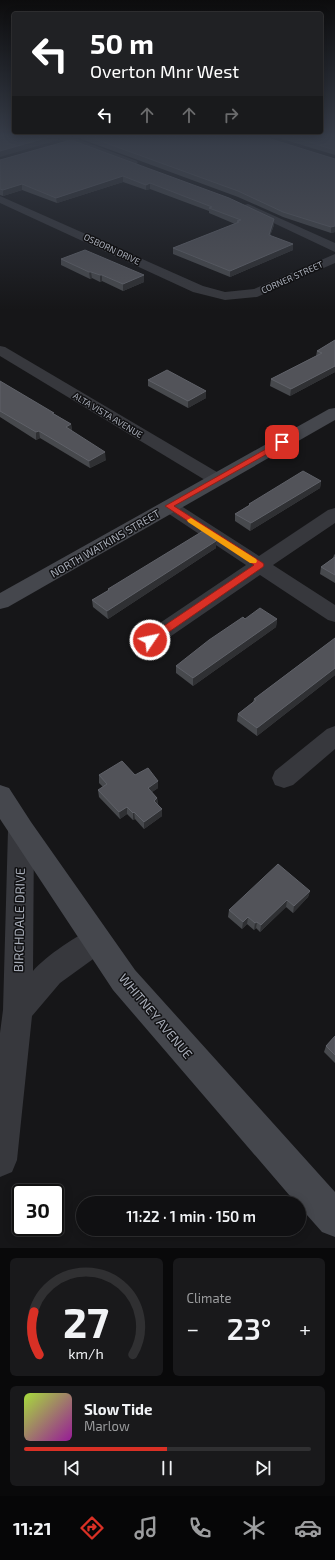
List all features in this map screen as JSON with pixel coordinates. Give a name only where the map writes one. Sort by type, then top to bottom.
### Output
[{"type":"main road","name":"NORTH WATKINS STREET","points":[[0,602],[335,412]]},
{"type":"main road","name":"WHITNEY AVENUE","points":[[0,796],[21,830],[124,980],[273,1151],[335,1219]]},
{"type":"street","name":"OSBORN DRIVE","points":[[0,198],[198,289],[225,296]]},
{"type":"street","points":[[240,204],[335,248]]},
{"type":"street","name":"CORNER STREET","points":[[225,296],[257,293],[335,258]]},
{"type":"street","name":"ALTA VISTA AVENUE","points":[[0,350],[216,479]]},
{"type":"street","points":[[169,506],[335,615]]},
{"type":"street","points":[[150,640],[335,514]]},
{"type":"street","points":[[284,778],[335,735]]},
{"type":"street","name":"BIRCHDALE DRIVE","points":[[0,1160],[18,1010],[21,830]]},
{"type":"street","points":[[18,1010],[50,973],[97,940]]},
{"type":"building","points":[[44,193],[70,193],[56,198]]},
{"type":"building","points":[[176,193],[216,193],[229,198],[274,219],[269,235],[293,244],[230,271],[173,248],[241,220],[209,208],[212,207]]},
{"type":"building","points":[[243,193],[335,193],[335,226],[331,227],[283,212]]},
{"type":"building","points":[[85,250],[144,275],[123,284],[102,275],[89,272],[61,259]]},
{"type":"building","points":[[335,340],[335,366],[291,389],[271,379],[322,353],[317,351]]},
{"type":"building","points":[[167,370],[206,391],[188,401],[148,380]]},
{"type":"building","points":[[0,381],[71,424],[66,427],[105,452],[89,461],[39,431],[36,432],[0,411]]},
{"type":"building","points":[[303,471],[321,481],[251,523],[235,514],[250,505],[249,504]]},
{"type":"building","points":[[203,531],[216,541],[107,611],[92,600],[109,590],[108,589]]},
{"type":"building","points":[[335,557],[335,575],[321,567]]},
{"type":"building","points":[[260,608],[277,619],[193,678],[176,666],[209,640],[243,617],[245,619]]},
{"type":"building","points":[[335,638],[335,668],[257,728],[238,714],[256,700],[254,699]]},
{"type":"building","points":[[122,761],[135,775],[148,768],[158,781],[148,788],[157,798],[154,801],[162,809],[144,822],[127,807],[119,812],[98,790],[107,784],[99,775]]},
{"type":"building","points":[[278,864],[310,891],[294,906],[287,900],[261,925],[257,922],[255,923],[248,917],[243,922],[229,910]]},
{"type":"building","points":[[335,1036],[335,1055],[326,1046]]},
{"type":"slow traffic","points":[[191,520],[253,561]]},
{"type":"route","points":[[150,640],[260,565],[169,506],[282,442]]}]
